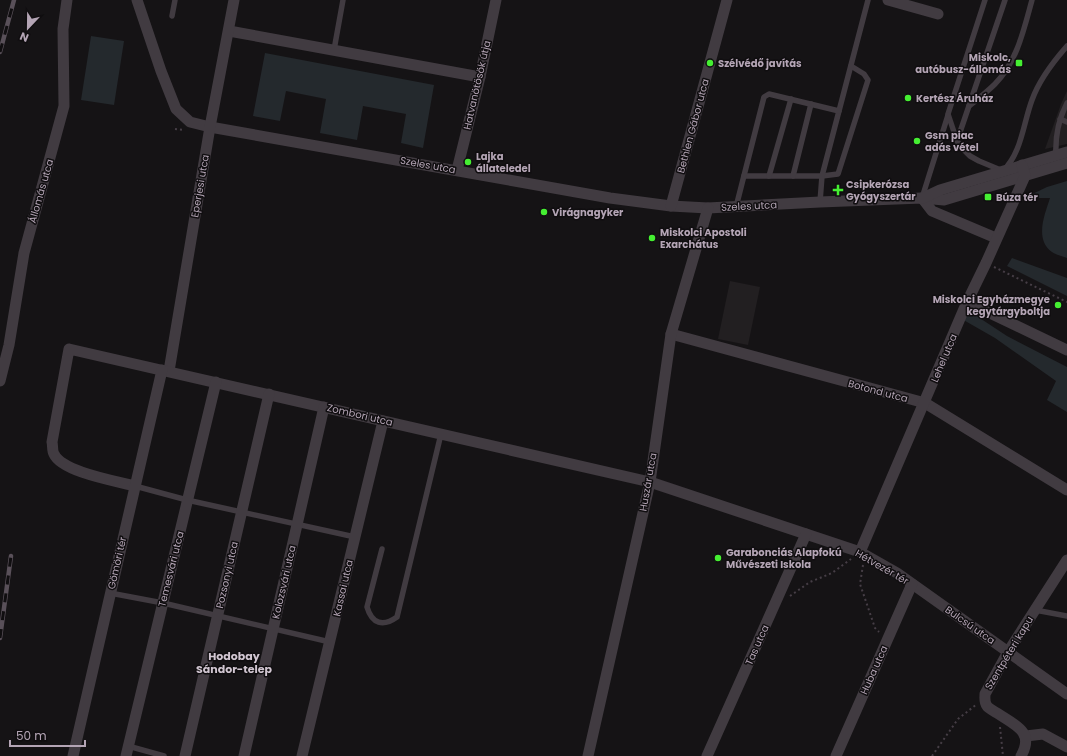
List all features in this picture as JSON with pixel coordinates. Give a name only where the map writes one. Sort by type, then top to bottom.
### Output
[{"type":"street","name":"Állomás utca","points":[[0,381],[10,345],[24,253],[64,106],[63,29],[67,0]]},
{"type":"street","name":"Szeles utca","points":[[137,0],[161,71],[176,108],[190,122],[210,127],[610,198],[671,206],[708,208],[922,198],[944,200],[1062,165]]},
{"type":"street","name":"Eperjesi utca","points":[[165,371],[234,0]]},
{"type":"street","name":"Hatvanötösök útja","points":[[457,170],[480,77],[496,0]]},
{"type":"street","name":"Bethlen Gábor utca","points":[[671,206],[727,0]]},
{"type":"street","points":[[888,0],[938,14]]},
{"type":"street","points":[[229,31],[480,77]]},
{"type":"street","name":"Szeles utca","points":[[922,198],[940,190],[1062,153]]},
{"type":"street","points":[[1024,164],[1025,176]]},
{"type":"street","name":"Lehel utca","points":[[860,552],[967,302],[1025,176]]},
{"type":"street","points":[[922,198],[932,211],[996,238]]},
{"type":"street","name":"Huszár utca","points":[[588,756],[650,482],[671,334],[708,208]]},
{"type":"street","points":[[967,302],[1067,350]]},
{"type":"street","name":"Botond utca","points":[[671,334],[925,403],[1067,490]]},
{"type":"street","name":"Zombori utca","points":[[135,486],[78,471],[60,462],[53,454],[52,442],[70,349],[650,482]]},
{"type":"street","name":"Gömöri tér","points":[[73,756],[135,486],[165,371]]},
{"type":"street","name":"Temesvári utca","points":[[127,751],[216,382]]},
{"type":"street","name":"Pozsonyi utca","points":[[185,756],[269,394]]},
{"type":"street","name":"Kolozsvári utca","points":[[244,756],[324,407]]},
{"type":"street","name":"Kassai utca","points":[[302,756],[383,420]]},
{"type":"street","points":[[650,482],[806,534]]},
{"type":"street","name":"Hétvezér tér","points":[[806,534],[860,552],[897,573],[912,584]]},
{"type":"street","name":"Tas utca","points":[[707,756],[806,534]]},
{"type":"street","name":"Szentpéteri kapu","points":[[1026,736],[1021,729],[987,707],[985,694],[1008,652],[1067,560]]},
{"type":"street","name":"Huba utca","points":[[836,756],[912,584]]},
{"type":"street","name":"Bulcsú utca","points":[[912,584],[1067,694]]},
{"type":"street","points":[[1021,756],[1027,744],[1026,736],[1043,734],[1067,747]]},
{"type":"lane","points":[[172,16],[175,0]]},
{"type":"lane","points":[[334,50],[343,0]]},
{"type":"lane","points":[[820,202],[822,176],[868,0]]},
{"type":"lane","points":[[922,198],[985,0]]},
{"type":"lane","points":[[958,142],[1005,0]]},
{"type":"lane","points":[[969,107],[996,84],[1011,62],[1022,36],[1032,0]]},
{"type":"lane","points":[[948,114],[958,142],[970,156],[979,162],[1003,171],[1013,160],[1016,154],[1032,100],[1039,83],[1067,46]]},
{"type":"lane","points":[[744,176],[822,176],[838,174],[868,80],[864,74],[851,66]]},
{"type":"lane","points":[[736,207],[764,97],[769,94],[839,111]]},
{"type":"lane","points":[[769,176],[790,99]]},
{"type":"lane","points":[[1062,165],[1062,153],[1056,144],[1060,119],[1067,103]]},
{"type":"lane","points":[[793,176],[811,104]]},
{"type":"lane","points":[[1060,119],[1067,122]]},
{"type":"lane","points":[[1016,154],[1018,159],[1024,164],[1042,171]]},
{"type":"lane","points":[[382,549],[367,607],[370,616],[377,622],[387,623],[398,617],[441,434]]},
{"type":"lane","points":[[135,486],[242,513],[354,537]]},
{"type":"lane","points":[[110,593],[163,603],[330,642]]},
{"type":"lane","points":[[1035,610],[1067,616]]},
{"type":"lane","points":[[127,751],[164,756]]},
{"type":"path","points":[[175,129],[189,131]]},
{"type":"path","points":[[986,263],[1067,302]]},
{"type":"path","points":[[775,604],[790,596],[810,582],[832,573],[860,552],[863,564],[860,584],[875,628],[888,638]]},
{"type":"path","points":[[932,756],[958,719],[975,705],[985,701]]},
{"type":"path","points":[[1000,715],[1003,756]]},
{"type":"shaded area","points":[[91,36],[124,41],[114,105],[81,100]]},
{"type":"shaded area","points":[[265,53],[434,85],[423,148],[401,143],[406,114],[363,106],[357,140],[320,133],[326,99],[286,91],[280,121],[253,116]]},
{"type":"shaded area","points":[[1067,91],[1067,144],[1045,149],[1061,104]]},
{"type":"shaded area","points":[[1067,181],[1067,258],[1052,252],[1043,240],[1042,226],[1050,198],[1024,198],[1047,187]]},
{"type":"shaded area","points":[[1012,258],[1067,278],[1067,296],[1007,266]]},
{"type":"shaded area","points":[[730,281],[760,287],[748,345],[718,339]]},
{"type":"shaded area","points":[[969,311],[1007,336],[1067,367],[1067,412],[1047,400],[1056,381],[995,338],[960,318]]},
{"type":"railway","points":[[0,52],[14,0]]},
{"type":"railway","points":[[0,638],[11,556]]},
{"type":"place","name":"Szélvédő javítás","points":[[710,63]]},
{"type":"place","name":"Miskolc, autóbusz-állomás","points":[[1019,63]]},
{"type":"place","name":"Kertész Áruház","points":[[908,98]]},
{"type":"place","name":"Gsm piac adás vétel","points":[[917,141]]},
{"type":"place","name":"Lajka állateledel","points":[[468,162]]},
{"type":"place","name":"Csipkerózsa Gyógyszertár","points":[[838,190]]},
{"type":"place","name":"Búza tér","points":[[988,197]]},
{"type":"place","name":"Virágnagyker","points":[[544,212]]},
{"type":"place","name":"Miskolci Apostoli Exarchátus","points":[[652,238]]},
{"type":"place","name":"Miskolci Egyházmegye kegytárgyboltja","points":[[1058,305]]},
{"type":"place","name":"Garabonciás Alapfokú Művészeti Iskola","points":[[718,558]]},
{"type":"district","name":"Hodobay Sándor-telep","points":[[234,662]]}]
